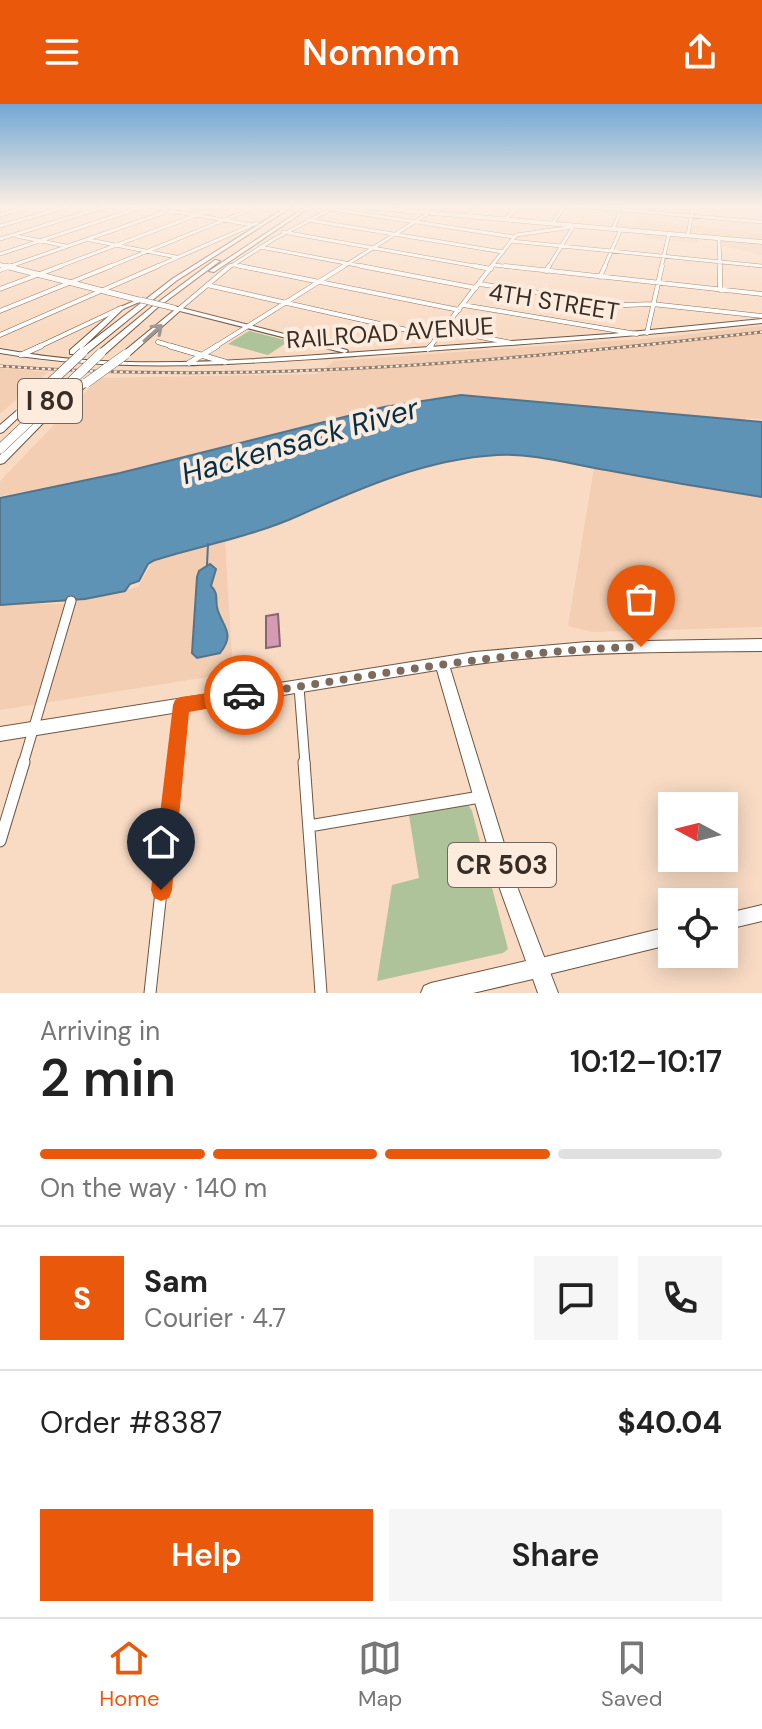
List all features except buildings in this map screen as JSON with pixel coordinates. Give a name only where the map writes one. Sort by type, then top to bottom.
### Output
[{"type":"highway","name":"I 80","points":[[0,430],[182,275],[225,247]]},
{"type":"highway","name":"I 80","points":[[0,440],[92,353],[239,247]]},
{"type":"highway","name":"I 80","points":[[0,449],[92,353],[248,247]]},
{"type":"highway","points":[[92,353],[121,308]]},
{"type":"highway","points":[[48,413],[126,354],[176,309]]},
{"type":"highway","name":"I 80","points":[[0,461],[48,413],[92,353]]},
{"type":"main road","points":[[121,308],[140,300],[354,354]]},
{"type":"main road","name":"RAILROAD AVENUE","points":[[0,351],[21,355],[225,362],[643,333],[762,319]]},
{"type":"main road","points":[[0,734],[442,664],[587,648],[762,645]]},
{"type":"main road","name":"CR 503","points":[[442,664],[484,796],[509,889],[548,993]]},
{"type":"main road","points":[[738,919],[762,913]]},
{"type":"main road","points":[[431,993],[658,938]]},
{"type":"street","points":[[0,254],[20,247]]},
{"type":"street","points":[[0,268],[64,247]]},
{"type":"street","points":[[0,289],[110,247]]},
{"type":"street","points":[[130,247],[178,258]]},
{"type":"street","points":[[0,311],[157,247]]},
{"type":"street","points":[[0,335],[202,247]]},
{"type":"street","points":[[176,309],[259,247]]},
{"type":"street","points":[[262,247],[478,286],[762,319]]},
{"type":"street","points":[[476,247],[503,252]]},
{"type":"street","points":[[428,349],[506,247]]},
{"type":"street","points":[[546,271],[561,247]]},
{"type":"street","points":[[580,247],[762,266]]},
{"type":"street","points":[[643,333],[666,247]]},
{"type":"street","points":[[719,247],[720,290]]},
{"type":"street","points":[[189,363],[372,248],[492,267],[762,294]]},
{"type":"street","points":[[600,277],[611,250]]},
{"type":"street","name":"4TH STREET","points":[[234,265],[459,310]]},
{"type":"street","points":[[8,267],[140,300]]},
{"type":"street","points":[[207,285],[438,337]]},
{"type":"street","name":"4TH STREET","points":[[463,305],[643,333]]},
{"type":"street","points":[[21,355],[121,308]]},
{"type":"street","points":[[717,312],[718,326]]},
{"type":"street","points":[[443,330],[514,343]]},
{"type":"street","points":[[158,342],[225,362]]},
{"type":"street","points":[[0,841],[71,601]]},
{"type":"street","points":[[299,687],[321,993]]},
{"type":"street","points":[[150,993],[181,705]]},
{"type":"street","points":[[309,826],[484,796]]},
{"type":"shaded area","points":[[729,247],[762,247],[762,255]]},
{"type":"shaded area","points":[[762,326],[762,419],[745,418],[746,422],[431,398],[120,473],[0,496],[0,481],[99,378],[316,374],[334,361],[654,338]]},
{"type":"shaded area","points":[[0,368],[48,372],[0,414]]},
{"type":"shaded area","points":[[594,468],[762,497],[762,627],[593,632],[568,626]]},
{"type":"shaded area","points":[[225,541],[233,673],[0,710],[0,604],[67,604],[138,587],[154,559]]},
{"type":"green space","points":[[249,331],[289,341],[268,355],[228,344]]},
{"type":"green space","points":[[461,804],[469,806],[472,811],[508,949],[503,953],[377,981],[392,885],[419,878],[409,815]]},
{"type":"water","name":"Hackensack River","points":[[461,395],[762,422],[762,497],[538,457],[497,455],[471,458],[396,476],[265,529],[155,560],[148,564],[139,581],[130,584],[125,591],[85,599],[0,605],[0,498],[120,473],[384,407]]},
{"type":"water","points":[[210,564],[216,569],[211,586],[228,636],[220,653],[197,658],[192,653],[197,577],[199,571]]},
{"type":"waterway","points":[[207,565],[208,544]]},
{"type":"railway","points":[[0,366],[190,373],[381,367],[477,361],[762,332]]},
{"type":"way so far","points":[[244,695],[475,658],[587,648],[641,647]]},
{"type":"route","points":[[161,890],[181,705],[244,695]]}]
